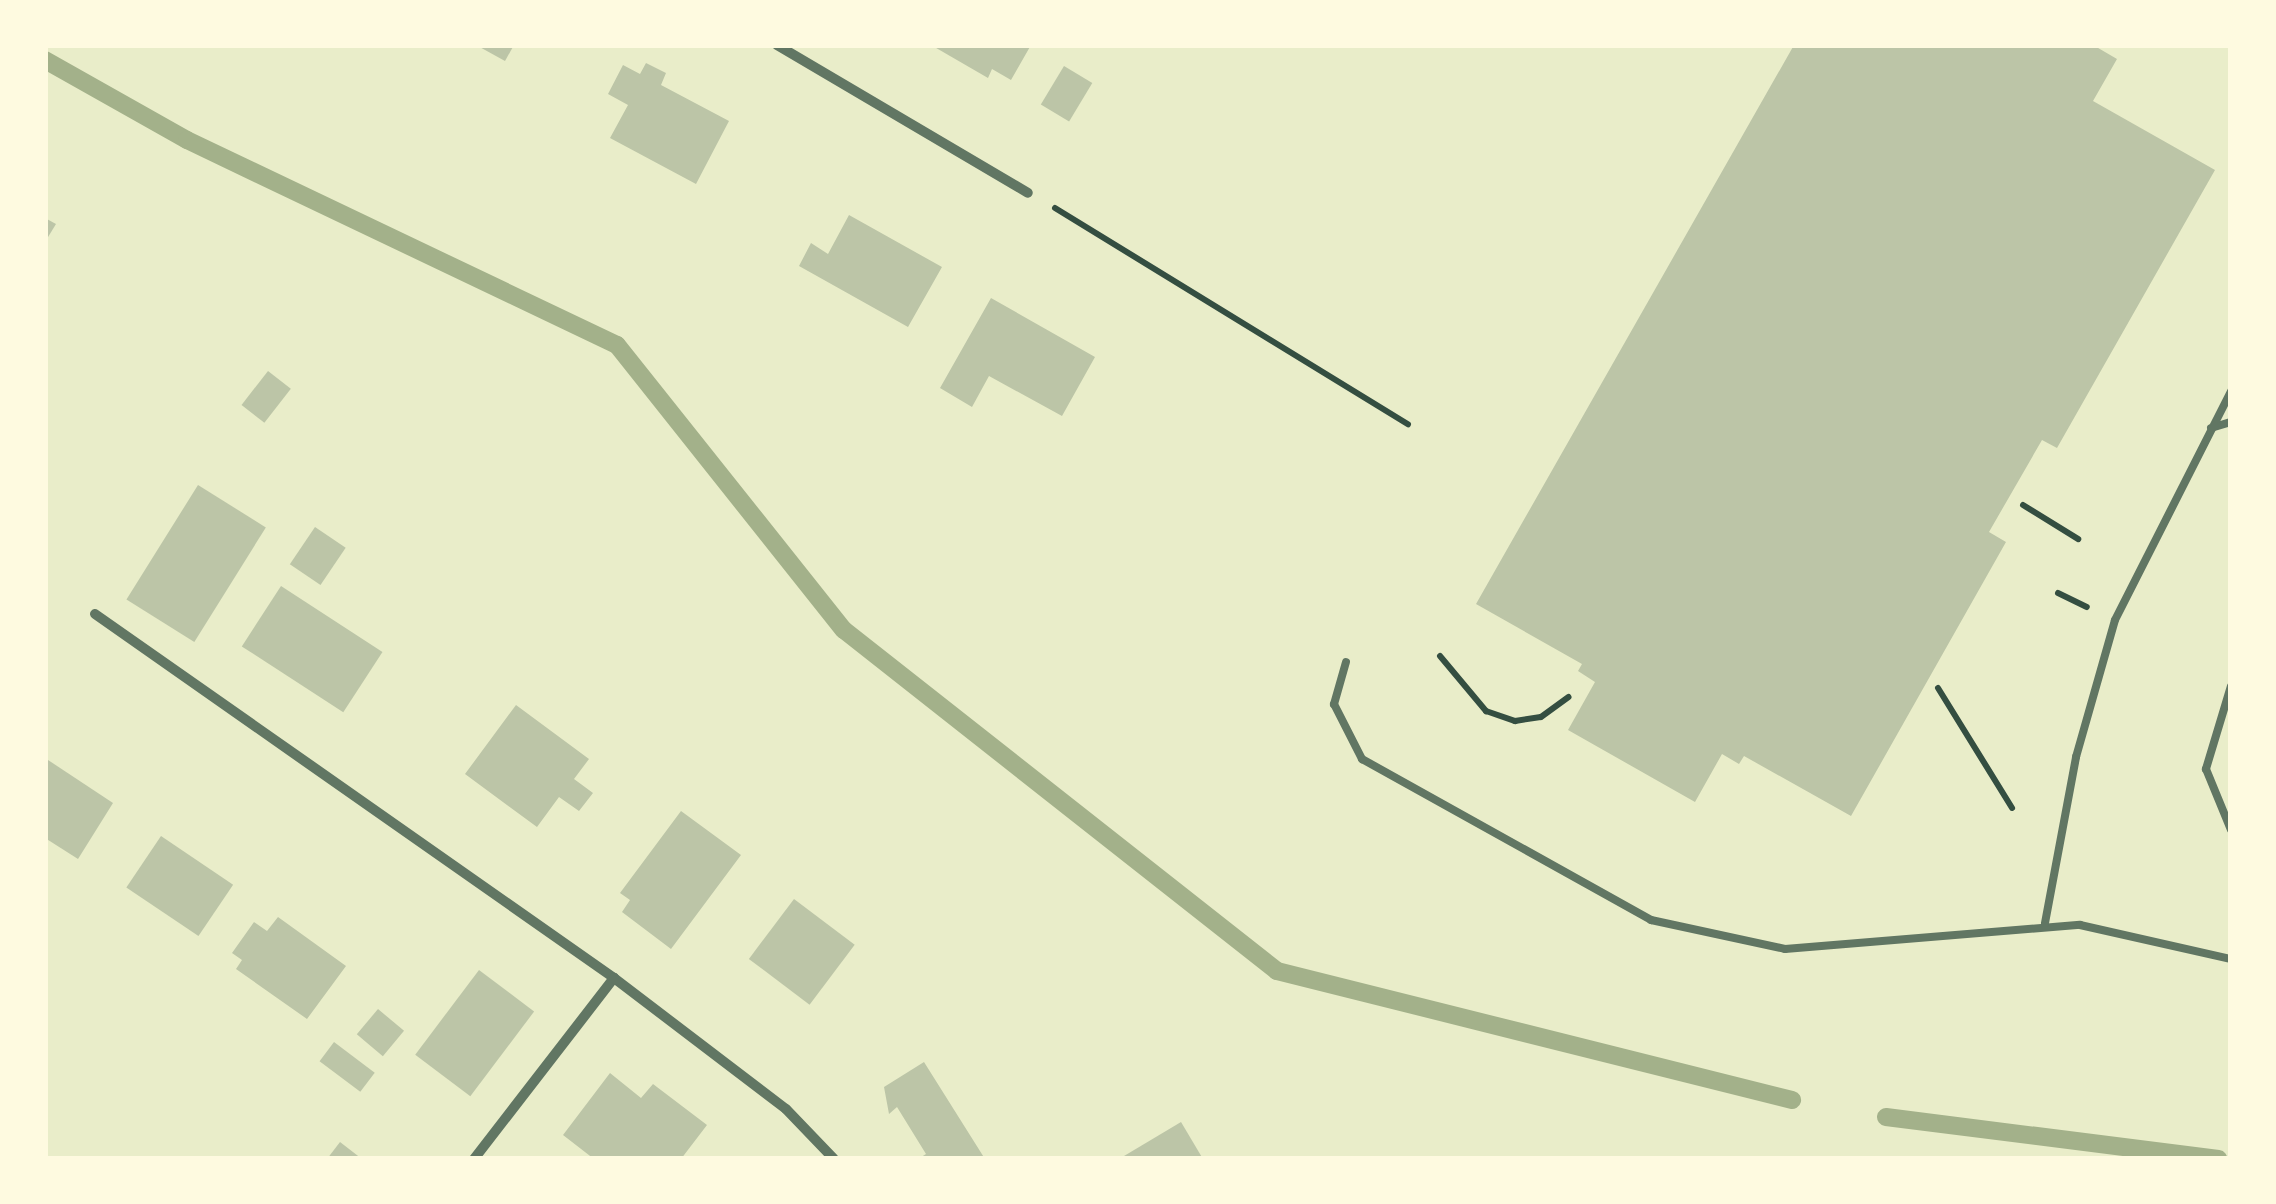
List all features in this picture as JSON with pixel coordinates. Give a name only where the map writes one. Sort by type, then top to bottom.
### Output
[{"type":"street","points":[[777,45],[1028,193]]},
{"type":"street","points":[[95,614],[614,978],[786,1109],[834,1159]]},
{"type":"street","points":[[474,1159],[614,978]]},
{"type":"lane","points":[[2045,923],[2076,757],[2115,620],[2231,390]]},
{"type":"lane","points":[[2210,429],[2231,422]]},
{"type":"lane","points":[[1346,662],[1334,704],[1362,759],[1651,920],[1785,949],[2045,923],[2231,960]]},
{"type":"lane","points":[[2231,686],[2206,769],[2231,830]]},
{"type":"path","points":[[1028,193],[1408,424]]},
{"type":"path","points":[[2024,506],[2078,539]]},
{"type":"path","points":[[1440,656],[1486,711],[1515,721],[1541,717],[1568,697]]},
{"type":"path","points":[[1938,688],[2012,808]]},
{"type":"building","points":[[476,45],[514,45],[505,61]]},
{"type":"building","points":[[931,45],[1031,45],[1011,80],[992,69],[988,78]]},
{"type":"building","points":[[1794,45],[2093,45],[2117,59],[2093,101],[2215,170],[2057,448],[2042,440],[1989,532],[2006,542],[1851,816],[1744,756],[1739,764],[1722,754],[1695,802],[1568,730],[1595,682],[1578,671],[1582,664],[1476,604]]},
{"type":"building","points":[[646,63],[666,73],[661,85],[729,121],[696,184],[610,138],[628,105],[608,94],[623,65],[640,74]]},
{"type":"building","points":[[1064,66],[1092,83],[1069,122],[1041,105]]},
{"type":"building","points":[[849,215],[942,267],[908,327],[799,266],[811,243],[828,254]]},
{"type":"building","points":[[45,218],[56,224],[45,242]]},
{"type":"building","points":[[991,298],[1095,357],[1062,416],[989,376],[972,407],[940,388]]},
{"type":"building","points":[[268,371],[291,389],[264,423],[242,405]]},
{"type":"building","points":[[198,485],[266,527],[194,642],[126,599]]},
{"type":"building","points":[[315,527],[346,548],[321,585],[290,564]]},
{"type":"building","points":[[281,586],[382,652],[343,712],[242,646]]},
{"type":"building","points":[[516,705],[589,759],[574,779],[593,793],[579,811],[559,797],[537,827],[465,774]]},
{"type":"building","points":[[45,758],[113,803],[78,859],[45,838]]},
{"type":"building","points":[[681,811],[741,855],[671,949],[622,912],[630,900],[620,893]]},
{"type":"building","points":[[161,836],[233,885],[198,936],[126,887]]},
{"type":"building","points":[[794,899],[855,945],[810,1005],[749,959]]},
{"type":"building","points":[[278,917],[346,966],[307,1019],[236,969],[242,960],[232,953],[254,922],[267,931]]},
{"type":"building","points":[[479,970],[534,1012],[470,1096],[415,1055]]},
{"type":"building","points":[[378,1009],[404,1031],[383,1056],[357,1034]]},
{"type":"building","points":[[334,1042],[375,1073],[360,1092],[320,1061]]},
{"type":"building","points":[[924,1062],[985,1159],[918,1159],[926,1154],[897,1107],[889,1114],[884,1087]]},
{"type":"building","points":[[610,1073],[641,1098],[653,1084],[707,1125],[681,1159],[594,1159],[563,1135]]},
{"type":"building","points":[[1181,1122],[1203,1159],[1119,1159]]},
{"type":"building","points":[[340,1142],[362,1159],[327,1159]]},
{"type":"waterway","points":[[45,60],[187,140],[617,345],[844,630],[1277,971],[1792,1100]]},
{"type":"waterway","points":[[1886,1117],[2218,1159]]}]
